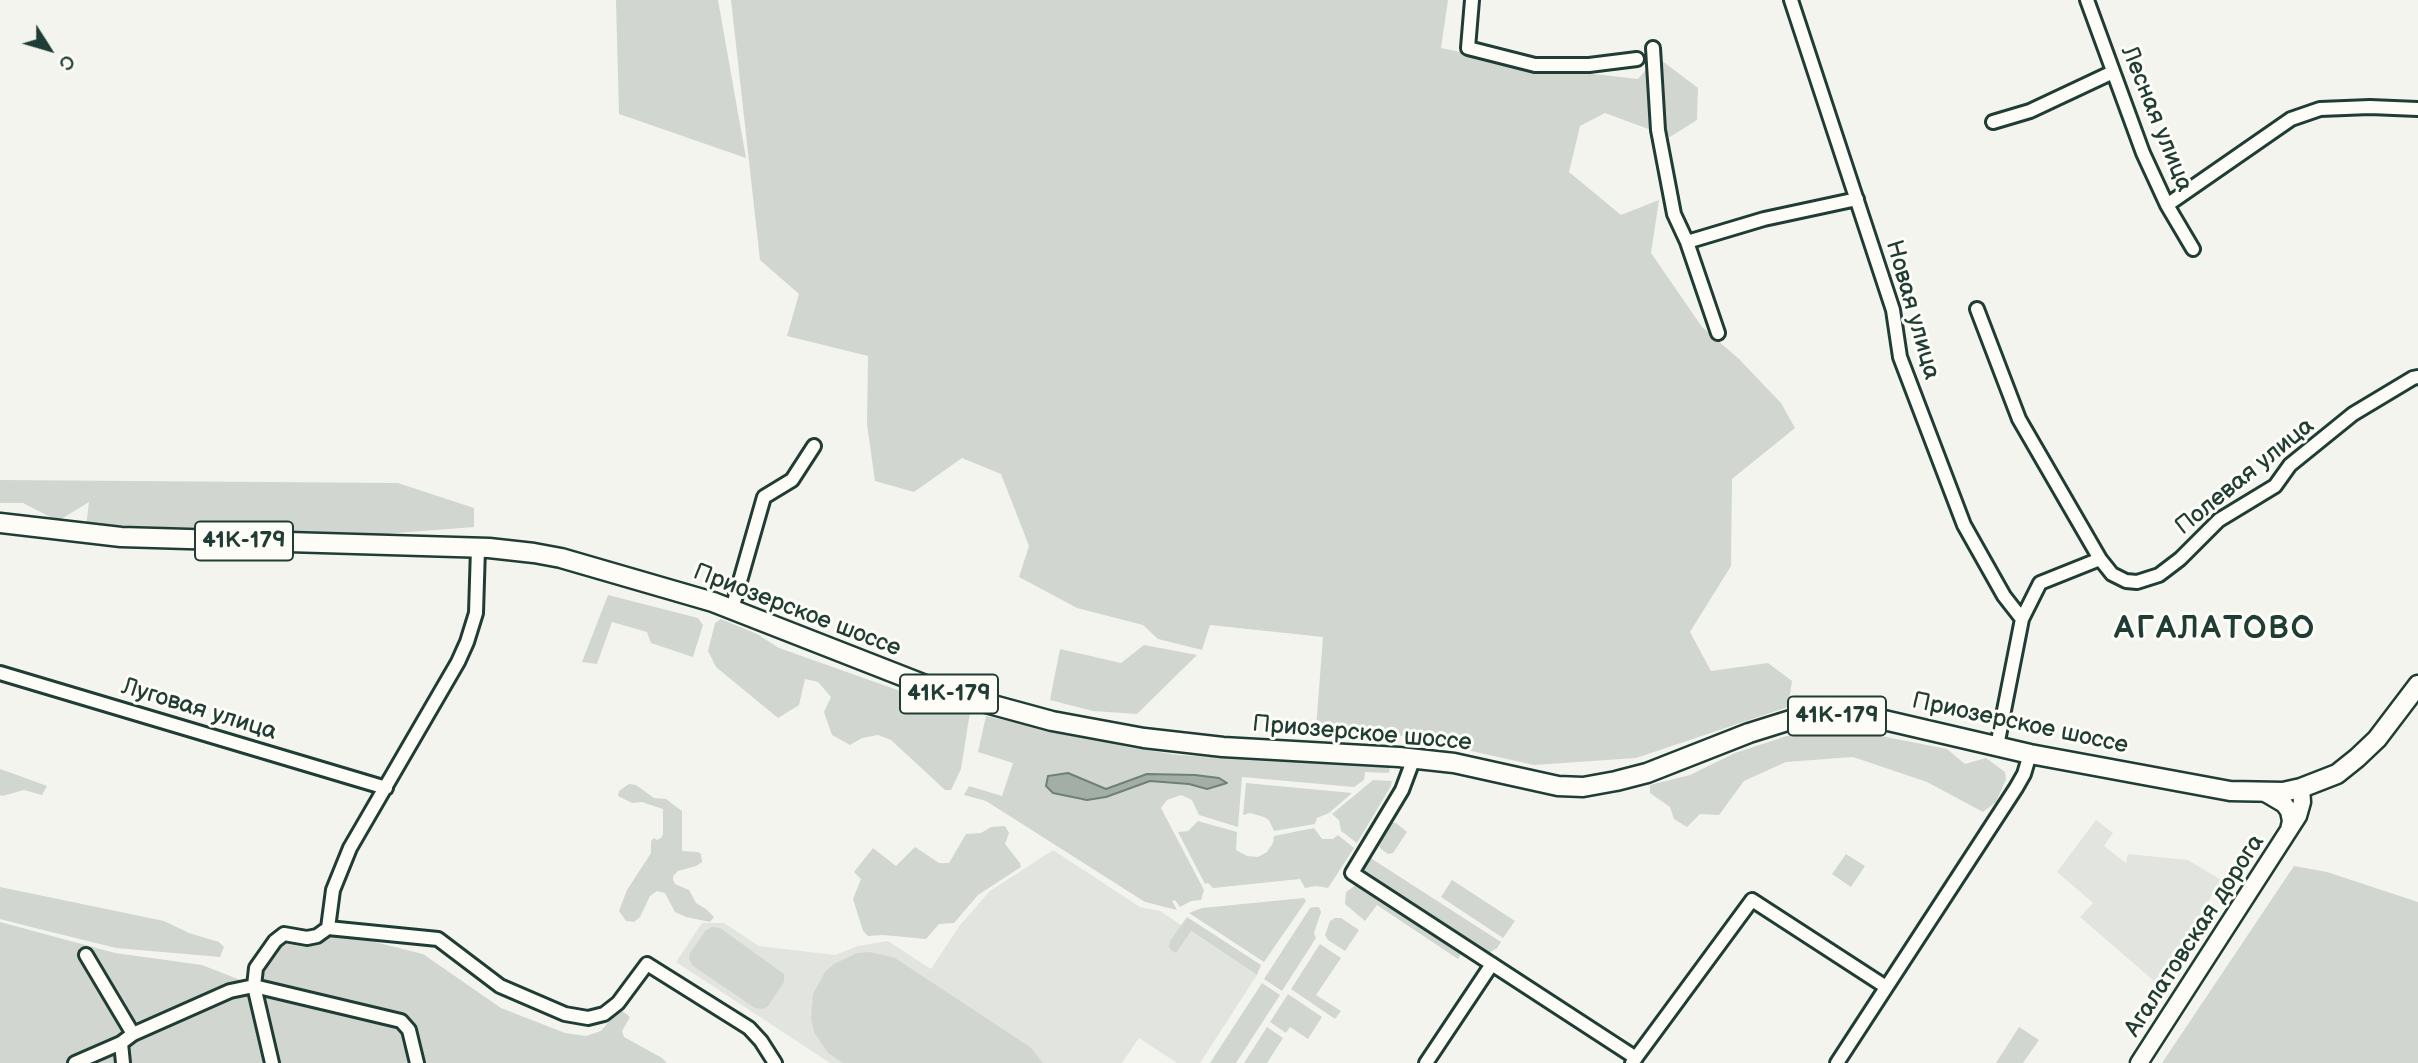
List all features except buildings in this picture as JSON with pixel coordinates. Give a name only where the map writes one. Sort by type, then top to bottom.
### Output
[{"type":"main road","name":"Приозерское шоссе","points":[[0,523],[121,537],[490,548],[561,558],[732,609],[938,690],[1052,721],[1134,736],[1223,747],[1414,758],[1532,782],[1583,787],[1647,772],[1749,733],[1797,718],[1844,715],[1881,719],[2030,754],[2230,791],[2267,794]]},
{"type":"main road","name":"41К-179","points":[[2267,794],[2301,788],[2337,774],[2385,730],[2418,685]]},
{"type":"main road","name":"Агалатовская дорога","points":[[2139,1063],[2288,833],[2302,803],[2301,788]]},
{"type":"main road","points":[[2267,794],[2276,798],[2289,811],[2291,821],[2288,833]]},
{"type":"street","points":[[1472,0],[1468,48],[1535,65],[1589,65],[1637,59]]},
{"type":"street","name":"Новая улица","points":[[1791,0],[1893,310],[1900,357],[1964,525],[2004,596],[2022,619]]},
{"type":"street","name":"Лесная улица","points":[[2087,0],[2143,153],[2167,205],[2193,249]]},
{"type":"street","points":[[1653,48],[1658,130],[1674,214],[1687,242],[1718,333]]},
{"type":"street","points":[[1993,122],[2030,111],[2113,72]]},
{"type":"street","points":[[2167,205],[2291,119],[2319,109],[2418,109]]},
{"type":"street","points":[[1687,242],[1764,219],[1857,199]]},
{"type":"street","points":[[1977,309],[2019,419],[2100,559],[2040,583],[2022,619],[1997,746]]},
{"type":"street","name":"Полевая улица","points":[[2100,559],[2112,574],[2126,581],[2137,582],[2159,575],[2180,559],[2219,520],[2276,486],[2290,465],[2353,414],[2418,377]]},
{"type":"street","points":[[732,609],[764,497],[792,480],[814,446]]},
{"type":"street","points":[[328,928],[333,890],[350,848],[467,642],[490,548]]},
{"type":"street","name":"Луговая улица","points":[[0,673],[386,788]]},
{"type":"street","points":[[1837,1063],[2016,788],[2030,754]]},
{"type":"street","points":[[1414,758],[1402,790],[1352,873],[1634,1060],[1752,900],[1886,987]]},
{"type":"street","points":[[272,1063],[254,986],[256,968],[275,941],[284,934],[307,938],[317,936],[328,928],[438,939],[500,986],[565,1014],[588,1018],[604,1014],[618,1003],[647,964],[749,1028],[775,1063]]},
{"type":"street","points":[[86,955],[133,1034]]},
{"type":"street","points":[[1426,1063],[1492,964]]},
{"type":"street","points":[[75,1063],[121,1044],[133,1034],[230,991],[254,986],[401,1021],[409,1030],[418,1063]]},
{"type":"street","points":[[121,1044],[124,1063]]},
{"type":"shaded area","points":[[616,0],[718,0],[746,158],[619,114]]},
{"type":"shaded area","points":[[731,0],[1448,0],[1441,48],[1531,67],[1638,79],[1657,57],[1698,88],[1697,120],[1670,137],[1605,113],[1580,126],[1569,172],[1621,215],[1659,200],[1651,253],[1702,327],[1739,359],[1781,403],[1795,428],[1732,479],[1731,566],[1690,632],[1711,671],[1768,663],[1792,681],[1788,707],[1636,758],[1534,765],[1404,736],[1316,728],[1323,637],[1210,625],[1202,650],[1158,639],[1143,625],[1077,608],[1019,577],[1029,546],[1001,474],[962,458],[914,492],[875,481],[867,424],[868,356],[787,336],[799,294],[760,260]]},
{"type":"shaded area","points":[[0,480],[398,483],[474,508],[474,527],[345,537],[86,527],[89,502],[58,521],[23,503],[0,503]]},
{"type":"shaded area","points":[[608,595],[698,618],[703,625],[693,657],[651,643],[647,632],[612,622],[597,664],[582,662]]},
{"type":"shaded area","points":[[721,619],[757,634],[779,648],[906,693],[970,712],[961,769],[951,790],[945,790],[891,740],[878,735],[862,738],[850,745],[832,735],[824,712],[831,697],[818,682],[805,679],[799,705],[778,718],[716,667],[708,651],[715,623]]},
{"type":"shaded area","points":[[1144,645],[1197,655],[1137,714],[1093,711],[1050,700],[1060,649],[1121,663]]},
{"type":"shaded area","points":[[986,716],[1128,747],[1178,755],[1390,767],[1389,773],[1365,772],[1364,780],[1354,787],[1242,777],[1238,827],[1199,815],[1192,800],[1181,795],[1167,800],[1161,808],[1204,890],[1201,900],[1191,901],[1180,907],[1175,900],[1172,901],[1177,910],[1145,902],[986,801],[964,795],[969,786],[1002,796],[1013,763],[978,752]],"holes":[[[1068,773],[1106,789],[1147,774],[1219,778],[1207,789],[1189,784],[1150,781],[1106,797],[1087,800],[1077,799],[1053,774]]]},
{"type":"shaded area","points":[[1799,732],[1881,736],[1947,749],[1965,764],[1986,758],[2005,772],[2006,779],[1996,802],[1983,812],[1927,782],[1853,757],[1786,762],[1744,781],[1719,815],[1700,814],[1687,827],[1674,819],[1670,807],[1650,793],[1650,785],[1690,775],[1735,753]]},
{"type":"shaded area","points":[[0,769],[47,786],[42,795],[24,790],[2,796]]},
{"type":"shaded area","points":[[1068,773],[1106,789],[1147,774],[1195,775],[1219,778],[1227,783],[1207,789],[1189,784],[1150,781],[1106,797],[1087,800],[1053,793],[1046,786],[1048,776]]},
{"type":"shaded area","points":[[1373,780],[1392,781],[1357,843],[1341,831],[1339,820],[1332,814]]},
{"type":"shaded area","points":[[1246,783],[1352,793],[1329,813],[1317,818],[1315,824],[1274,831],[1269,820],[1264,817],[1250,813],[1243,815]]},
{"type":"shaded area","points":[[629,784],[636,785],[654,798],[666,799],[682,811],[682,851],[698,852],[702,862],[678,871],[673,880],[675,884],[689,890],[696,903],[714,917],[710,922],[675,912],[665,893],[657,891],[650,896],[640,917],[634,922],[626,921],[619,911],[627,890],[651,853],[651,841],[661,838],[663,834],[663,809],[642,802],[632,803],[618,796],[619,791]]},
{"type":"shaded area","points":[[2096,820],[2113,833],[2104,846],[2126,863],[2128,854],[2188,860],[2221,880],[2178,953],[2154,981],[2080,917],[2093,903],[2057,872]]},
{"type":"shaded area","points":[[1198,821],[1237,832],[1236,850],[1247,856],[1258,857],[1267,852],[1274,836],[1314,828],[1322,839],[1333,839],[1338,835],[1354,848],[1328,888],[1305,888],[1300,879],[1213,888],[1208,883],[1205,884],[1178,832],[1188,831]]},
{"type":"shaded area","points":[[1392,823],[1407,832],[1393,853],[1388,854],[1380,848],[1378,840],[1387,825]]},
{"type":"shaded area","points":[[1005,826],[1009,833],[1005,844],[1021,867],[978,895],[954,923],[939,924],[926,939],[868,936],[863,931],[853,899],[861,879],[854,872],[873,848],[896,866],[915,847],[939,863],[949,863],[966,834]]},
{"type":"shaded area","points":[[1053,850],[1140,907],[1160,911],[1257,975],[1200,1063],[1177,1063],[1139,1038],[1122,1063],[830,1063],[676,962],[702,923],[724,923],[759,946],[835,955],[858,946],[888,941],[931,969],[960,925],[990,891]]},
{"type":"shaded area","points":[[1846,854],[1865,866],[1851,887],[1832,874]]},
{"type":"shaded area","points":[[1369,857],[1501,942],[1497,948],[1489,953],[1483,952],[1365,875],[1363,866]]},
{"type":"shaded area","points":[[2294,866],[2327,872],[2418,902],[2418,1063],[2162,1063]]},
{"type":"shaded area","points":[[1452,880],[1515,921],[1503,938],[1441,897]]},
{"type":"shaded area","points":[[1356,885],[1365,887],[1463,951],[1458,959],[1377,905],[1365,921],[1345,904],[1346,892]]},
{"type":"shaded area","points":[[0,887],[164,921],[189,933],[219,942],[224,947],[220,957],[116,948],[0,919]]},
{"type":"shaded area","points":[[1304,898],[1306,901],[1264,962],[1189,913],[1202,908]]},
{"type":"shaded area","points":[[1319,907],[1321,912],[1314,933],[1316,938],[1282,991],[1264,979],[1310,908]]},
{"type":"shaded area","points":[[1187,917],[1261,965],[1257,975],[1191,931],[1176,953],[1171,950],[1170,941]]},
{"type":"shaded area","points":[[1341,918],[1359,930],[1345,951],[1325,935],[1330,921]]},
{"type":"shaded area","points":[[0,922],[115,953],[202,965],[248,983],[276,944],[285,940],[305,946],[311,945],[335,932],[423,954],[501,1008],[565,1033],[586,1036],[601,1031],[621,1010],[630,1017],[622,1031],[624,1037],[667,1063],[0,1063]]},
{"type":"shaded area","points":[[712,927],[720,928],[784,974],[784,982],[768,1006],[763,1009],[755,1008],[693,966],[689,959],[690,953],[706,930]]},
{"type":"shaded area","points":[[1320,944],[1341,958],[1316,995],[1341,1011],[1335,1019],[1291,989]]},
{"type":"shaded area","points":[[870,952],[895,958],[1030,1047],[1043,1063],[843,1063],[828,1053],[814,1032],[811,1019],[813,994],[825,972],[834,964],[857,953]]},
{"type":"shaded area","points":[[1262,983],[1280,995],[1236,1063],[1210,1063]]},
{"type":"shaded area","points":[[1288,994],[1322,1017],[1308,1039],[1290,1027],[1286,1033],[1270,1022]]},
{"type":"shaded area","points":[[1267,1027],[1283,1038],[1267,1063],[1244,1063]]},
{"type":"shaded area","points":[[2019,1027],[2039,1040],[2023,1063],[1996,1063]]},
{"type":"district","name":"АГАЛАТОВО","points":[[2215,630]]}]
